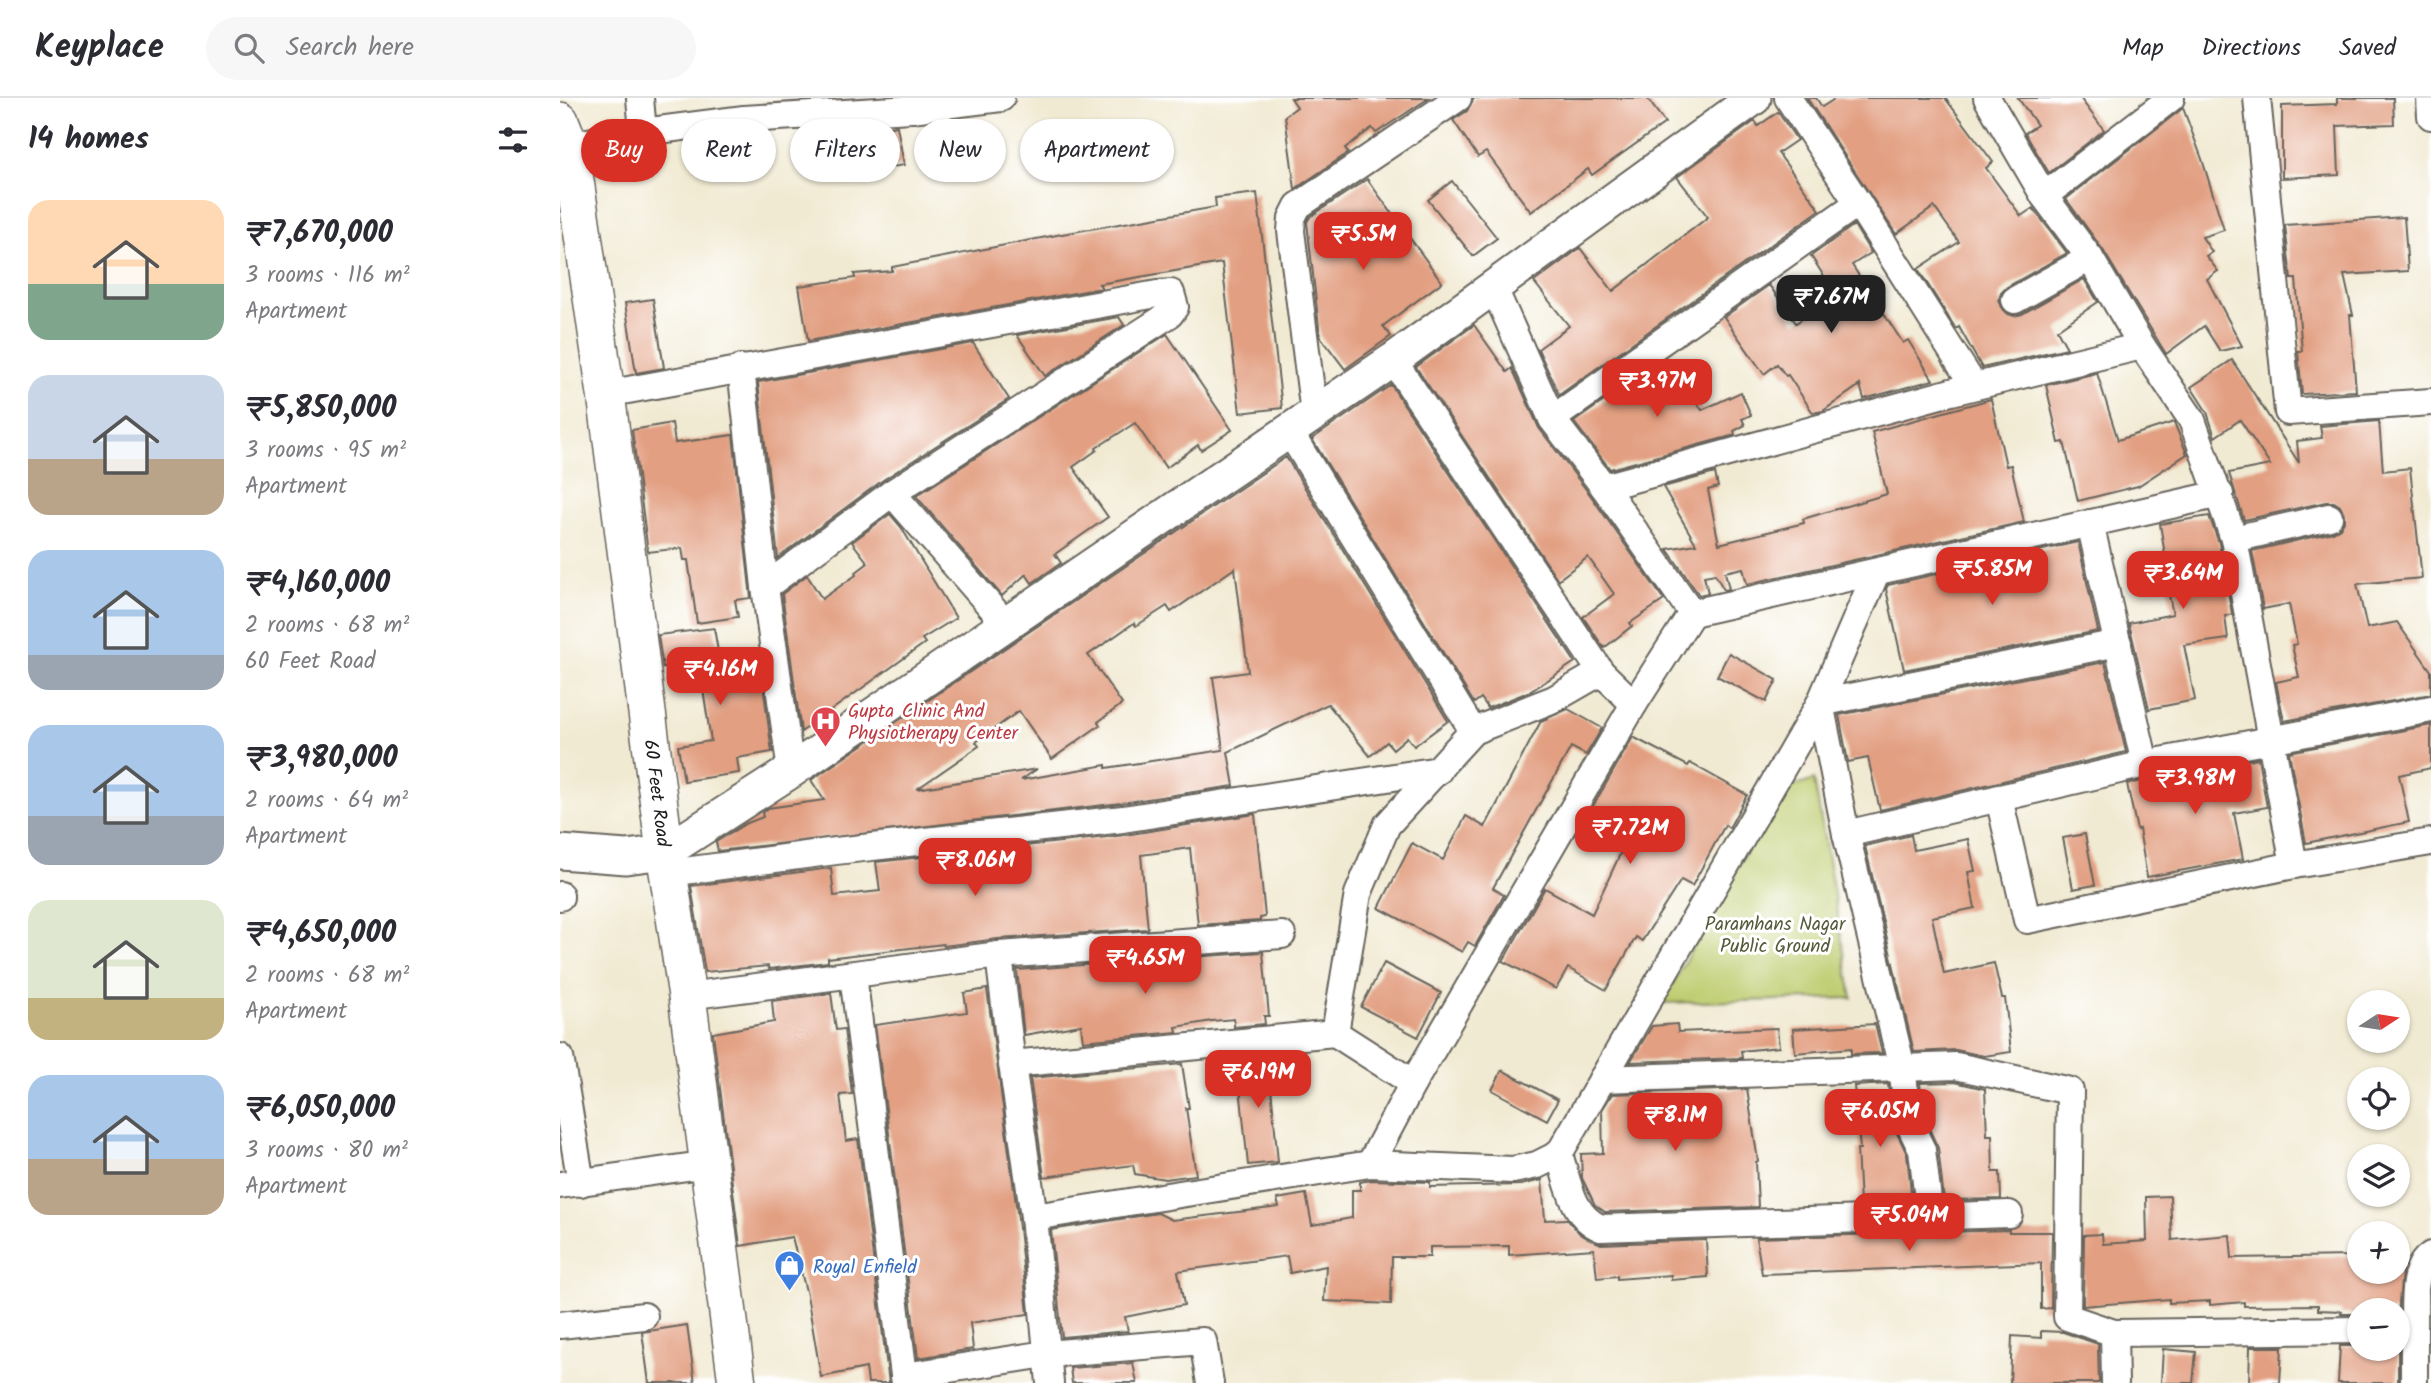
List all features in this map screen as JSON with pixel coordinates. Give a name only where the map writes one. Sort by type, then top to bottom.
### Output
[{"type":"main road","name":"60 Feet Road","points":[[563,138],[606,394],[737,1383]]},
{"type":"street","points":[[640,98],[642,119]]},
{"type":"street","points":[[667,126],[743,109],[911,104],[1001,98]]},
{"type":"street","points":[[1458,98],[1298,206],[1292,218],[1291,231],[1301,423],[1473,731]]},
{"type":"street","points":[[667,863],[791,771],[1393,360],[1754,98]]},
{"type":"street","points":[[1787,98],[1858,203],[1974,386]]},
{"type":"street","points":[[1987,98],[2045,195],[2090,258],[2142,346],[2192,420],[2234,539],[2294,865]]},
{"type":"street","points":[[2045,195],[2171,98]]},
{"type":"street","points":[[2257,98],[2288,412],[2431,402]]},
{"type":"street","points":[[2430,98],[2431,116]]},
{"type":"street","points":[[563,138],[581,137]]},
{"type":"street","points":[[1552,419],[1858,203]]},
{"type":"street","points":[[2015,300],[2090,258]]},
{"type":"street","points":[[1493,286],[1552,419],[1604,487],[1692,613]]},
{"type":"street","points":[[606,394],[1171,293],[1175,307],[1170,314],[892,493],[765,587]]},
{"type":"street","points":[[1604,487],[1974,386],[2142,346]]},
{"type":"street","points":[[1393,360],[1601,672],[1634,704]]},
{"type":"street","points":[[741,368],[765,587],[791,771]]},
{"type":"street","points":[[892,493],[1006,624]]},
{"type":"street","points":[[1370,1164],[1413,1083],[1634,704],[1692,613],[2220,494]]},
{"type":"street","points":[[2234,539],[2329,517]]},
{"type":"street","points":[[2090,523],[2145,764]]},
{"type":"street","points":[[1034,1217],[1370,1164],[1513,1170],[1537,1165],[1559,1154],[1820,703],[1876,573]]},
{"type":"street","points":[[1820,703],[2118,643]]},
{"type":"street","points":[[1335,1033],[1359,894],[1387,825],[1473,731],[1539,706],[1601,672]]},
{"type":"street","points":[[1820,703],[1846,834],[1902,1068],[1909,1123],[1922,1150],[1930,1216]]},
{"type":"street","points":[[1846,834],[2145,764],[2431,709]]},
{"type":"street","points":[[560,852],[667,863],[836,851],[1123,819],[1439,769]]},
{"type":"street","points":[[1999,798],[2027,920],[2294,865],[2431,842]]},
{"type":"street","points":[[687,996],[999,955],[1282,935]]},
{"type":"street","points":[[999,955],[1034,1217],[1050,1383]]},
{"type":"street","points":[[853,975],[904,1380],[1046,1354],[1203,1341],[1210,1383]]},
{"type":"street","points":[[1012,1064],[1335,1033],[1413,1083]]},
{"type":"street","points":[[560,1057],[570,1184],[709,1164]]},
{"type":"street","points":[[1602,1079],[1956,1066],[2070,1091],[2067,1317],[2114,1333],[2347,1330]]},
{"type":"street","points":[[1559,1154],[1578,1211],[1590,1224],[1601,1228],[2009,1214]]},
{"type":"street","points":[[2410,1311],[2423,1260],[2431,1255]]},
{"type":"street","points":[[560,1325],[644,1316]]},
{"type":"street","points":[[2114,1333],[2115,1383]]},
{"type":"street","points":[[2410,1356],[2414,1383]]},
{"type":"green space","name":"Paramhans Nagar Public Ground","points":[[1814,780],[1852,998],[1662,1003],[1780,791]]},
{"type":"building","points":[[1291,98],[1429,98],[1376,133],[1372,128],[1345,148],[1348,153],[1295,189],[1285,116],[1297,107]]},
{"type":"building","points":[[1474,98],[1647,98],[1665,123],[1592,175],[1588,169],[1531,212],[1486,152],[1478,157],[1453,120],[1467,111]]},
{"type":"building","points":[[1807,98],[1816,98],[1822,107],[1836,98],[1945,98],[1993,162],[1986,168],[2021,216],[2033,208],[2067,253],[2007,287],[1999,299],[2002,308],[2014,316],[2022,314],[2084,279],[2098,302],[2057,330],[2067,348],[1982,368],[1959,327],[1956,329],[1918,269],[1959,242],[1934,207],[1896,234]]},
{"type":"building","points":[[2018,98],[2080,98],[2104,130],[2049,173],[2025,133],[2037,125]]},
{"type":"building","points":[[2337,98],[2393,98],[2394,124],[2337,126],[2339,175],[2282,178],[2282,106],[2337,104]]},
{"type":"building","points":[[2183,108],[2224,230],[2202,237],[2212,252],[2206,256],[2218,271],[2207,279],[2242,346],[2220,351],[2204,326],[2166,354],[2103,250],[2066,199]]},
{"type":"building","points":[[1778,112],[1797,140],[1778,153],[1820,210],[1559,395],[1538,349],[1569,326],[1534,282],[1580,248],[1613,291],[1708,217],[1677,177],[1755,121],[1758,126]]},
{"type":"building","points":[[900,143],[904,165],[900,166]]},
{"type":"building","points":[[1367,179],[1442,282],[1383,326],[1391,336],[1345,369],[1320,336],[1307,222],[1310,217]]},
{"type":"building","points":[[1452,181],[1497,238],[1473,256],[1428,200]]},
{"type":"building","points":[[1257,193],[1282,408],[1240,413],[1222,263],[1099,284],[1102,288],[808,341],[799,286],[855,278],[854,274],[892,271],[892,267],[1216,207],[1215,198]]},
{"type":"building","points":[[2404,217],[2408,271],[2344,275],[2353,315],[2350,315],[2356,391],[2302,394],[2298,351],[2302,351],[2296,279],[2291,279],[2285,225]]},
{"type":"building","points":[[1854,225],[1871,253],[1852,265],[1903,343],[1908,340],[1933,380],[1864,399],[1860,385],[1823,411],[1813,413],[1788,375],[1786,376],[1777,364],[1764,374],[1724,317],[1769,285],[1796,323],[1834,297],[1829,289],[1831,287],[1811,256]]},
{"type":"building","points":[[653,299],[664,368],[636,373],[625,303]]},
{"type":"building","points":[[1119,317],[1124,325],[1045,376],[1017,335]]},
{"type":"building","points":[[1474,325],[1507,372],[1512,368],[1539,428],[1664,600],[1630,623],[1632,626],[1604,648],[1583,617],[1614,594],[1588,557],[1558,580],[1416,367]]},
{"type":"building","points":[[1167,334],[1232,430],[1201,450],[1198,445],[1166,468],[1135,423],[1096,448],[1097,450],[1073,467],[1108,517],[1055,554],[1061,563],[1032,583],[1026,574],[1002,596],[916,496]]},
{"type":"building","points":[[973,343],[1009,399],[883,480],[778,558],[758,382]]},
{"type":"building","points":[[1665,358],[1702,410],[1741,392],[1751,415],[1742,419],[1745,425],[1734,431],[1735,435],[1610,469],[1574,422]]},
{"type":"building","points":[[2232,360],[2299,463],[2297,441],[2322,438],[2320,426],[2379,421],[2383,471],[2410,468],[2422,578],[2357,584],[2367,628],[2397,622],[2431,671],[2431,694],[2284,721],[2276,682],[2299,677],[2292,645],[2297,644],[2289,604],[2263,609],[2252,551],[2333,532],[2340,528],[2344,514],[2334,502],[2326,502],[2244,520],[2229,473],[2270,465],[2240,420],[2215,437],[2207,412],[2191,387]]},
{"type":"building","points":[[2097,373],[2118,440],[2174,422],[2187,454],[2138,486],[2078,501],[2064,442],[2059,443],[2046,385]]},
{"type":"building","points":[[1391,385],[1575,662],[1531,691],[1488,708],[1481,698],[1474,703],[1312,439]]},
{"type":"building","points":[[1991,399],[2006,466],[2011,465],[2024,522],[1747,584],[1743,568],[1725,572],[1729,589],[1724,590],[1715,574],[1704,576],[1708,593],[1699,595],[1667,549],[1696,544],[1663,487],[1715,473],[1718,487],[1708,490],[1719,544],[1804,523],[1803,519],[1887,494],[1872,432]]},
{"type":"building","points":[[672,423],[675,443],[733,435],[751,598],[735,600],[738,617],[697,623],[688,560],[684,560],[682,548],[648,552],[632,430]]},
{"type":"building","points":[[1286,457],[1448,721],[1414,746],[1407,737],[1393,749],[1387,742],[1370,756],[1328,704],[1228,752],[1234,786],[1121,803],[718,851],[716,842],[745,824],[763,817],[762,813],[768,808],[824,800],[811,780]],"holes":[[[1235,568],[1248,672],[1213,677],[1223,750],[1106,768],[1106,765],[1021,780],[1037,769],[917,789],[979,746],[976,742],[1019,711],[1052,759],[1100,725],[1098,722],[1122,704],[1088,655],[1134,623],[1136,626],[1167,606],[1171,612]]]},
{"type":"building","points":[[890,514],[901,527],[956,618],[922,639],[925,643],[801,732],[782,594],[807,575],[822,599],[856,575],[855,573],[868,563],[852,542]]},
{"type":"building","points":[[2209,516],[2219,543],[2232,614],[2225,616],[2228,639],[2184,645],[2195,700],[2149,709],[2129,623],[2173,614],[2162,562],[2166,561],[2160,524]]},
{"type":"building","points":[[2078,542],[2098,631],[1904,670],[1886,589],[1888,585]]},
{"type":"building","points":[[714,628],[722,675],[761,669],[772,752],[737,758],[739,773],[684,781],[678,746],[711,741],[699,663],[663,668],[658,635]]},
{"type":"building","points":[[1729,653],[1777,680],[1766,702],[1717,676]]},
{"type":"building","points":[[2105,662],[2126,752],[1880,810],[1868,758],[1848,762],[1839,715]]},
{"type":"building","points":[[1568,709],[1602,728],[1586,755],[1571,747],[1493,888],[1504,895],[1475,946],[1468,942],[1462,952],[1379,908],[1412,843],[1443,860],[1466,816],[1485,827],[1541,721]]},
{"type":"building","points":[[2431,725],[2431,768],[2399,775],[2409,822],[2306,843],[2289,752]]},
{"type":"building","points":[[1633,737],[1688,766],[1690,763],[1747,795],[1729,828],[1725,825],[1692,886],[1681,880],[1642,941],[1636,937],[1606,990],[1568,968],[1556,989],[1503,961],[1545,888],[1592,914],[1623,848],[1582,825]]},
{"type":"building","points":[[2258,758],[2267,807],[2234,813],[2243,859],[2147,877],[2139,829],[2137,830],[2127,784]]},
{"type":"building","points":[[1255,814],[1265,917],[1260,918],[1260,921],[1198,925],[1190,848],[1141,855],[1148,929],[943,944],[828,958],[828,962],[769,969],[768,966],[705,972],[691,886],[831,868],[834,896],[880,891],[876,862],[1125,835]]},
{"type":"building","points":[[2085,834],[2095,885],[2073,889],[2063,838]]},
{"type":"building","points":[[1911,835],[1914,850],[1968,839],[1975,871],[1968,872],[1975,908],[1932,917],[1944,974],[1994,963],[2002,998],[2005,998],[2011,1052],[1984,1056],[1956,1050],[1914,1052],[1865,846]]},
{"type":"building","points":[[1263,952],[1269,1016],[1264,1016],[1265,1024],[1234,1027],[1234,1019],[1212,1021],[1176,1027],[1177,1032],[1083,1041],[1081,1025],[1024,1035],[1017,970],[1151,960],[1151,963],[1178,958]]},
{"type":"building","points":[[1384,963],[1441,993],[1418,1037],[1361,1007]]},
{"type":"building","points":[[987,989],[1028,1314],[970,1323],[973,1349],[918,1358],[875,1025],[967,1012],[964,993]]},
{"type":"building","points":[[831,993],[836,1030],[844,1029],[852,1094],[840,1095],[846,1141],[858,1139],[889,1383],[868,1383],[866,1368],[821,1377],[807,1295],[792,1237],[740,1246],[713,1033],[774,1022],[772,1001]]},
{"type":"building","points":[[1677,1024],[1678,1032],[1777,1028],[1779,1047],[1741,1051],[1742,1058],[1630,1062],[1652,1026]]},
{"type":"building","points":[[1875,1024],[1882,1053],[1851,1054],[1851,1048],[1795,1053],[1793,1029]]},
{"type":"building","points":[[1268,1055],[1278,1162],[1248,1165],[1237,1058]]},
{"type":"building","points":[[1182,1064],[1196,1175],[1165,1179],[1135,1174],[1133,1165],[1044,1177],[1030,1078]]},
{"type":"building","points":[[1502,1070],[1558,1100],[1547,1120],[1492,1090]]},
{"type":"building","points":[[1955,1082],[1985,1089],[1987,1135],[1992,1135],[1993,1172],[2000,1172],[2001,1199],[1944,1200],[1938,1148],[1924,1118],[1920,1083]]},
{"type":"building","points":[[1888,1084],[1893,1125],[1907,1154],[1912,1202],[1860,1203],[1857,1149],[1860,1149],[1854,1086]]},
{"type":"building","points":[[1747,1089],[1758,1161],[1758,1207],[1605,1212],[1595,1205],[1582,1178],[1581,1154],[1603,1153],[1602,1110],[1612,1094]]},
{"type":"building","points":[[1542,1180],[1545,1220],[1567,1219],[1581,1235],[1601,1244],[1706,1240],[1708,1277],[1671,1280],[1671,1275],[1597,1278],[1594,1249],[1509,1255],[1509,1246],[1430,1247],[1430,1257],[1392,1257],[1391,1304],[1324,1301],[1326,1266],[1290,1273],[1287,1256],[1178,1271],[1184,1305],[1125,1317],[1128,1331],[1062,1337],[1051,1230],[1158,1213],[1172,1220],[1279,1207],[1277,1199],[1306,1194],[1312,1225],[1352,1218],[1352,1190],[1360,1190],[1360,1182],[1430,1182],[1430,1187],[1521,1185]]},
{"type":"building","points":[[2170,1196],[2172,1240],[2230,1235],[2232,1258],[2347,1256],[2347,1284],[2401,1284],[2399,1298],[2347,1298],[2347,1314],[2341,1314],[2342,1311],[2318,1310],[2318,1305],[2244,1306],[2244,1302],[2210,1305],[2210,1301],[2169,1303],[2169,1299],[2083,1306],[2084,1235],[2102,1234],[2103,1244],[2147,1241],[2146,1197]]},
{"type":"building","points":[[2009,1230],[2052,1232],[2051,1308],[2041,1309],[2041,1263],[1762,1274],[1756,1238]]},
{"type":"building","points":[[687,1325],[695,1383],[649,1383],[642,1332]]},
{"type":"building","points":[[2041,1331],[2063,1332],[2098,1344],[2099,1383],[2010,1383],[2012,1336],[2041,1338]]},
{"type":"building","points":[[2340,1346],[2347,1346],[2347,1361],[2398,1361],[2398,1383],[2338,1383]]},
{"type":"building","points":[[2250,1347],[2282,1347],[2280,1383],[2249,1383]]},
{"type":"building","points":[[2163,1349],[2196,1352],[2193,1383],[2161,1383]]},
{"type":"building","points":[[1133,1363],[1137,1383],[1072,1383],[1070,1368]]},
{"type":"place","name":"Gupta Clinic And Physiotherapy Center","points":[[825,748]]},
{"type":"place","name":"Royal Enfield","points":[[790,1293]]}]
